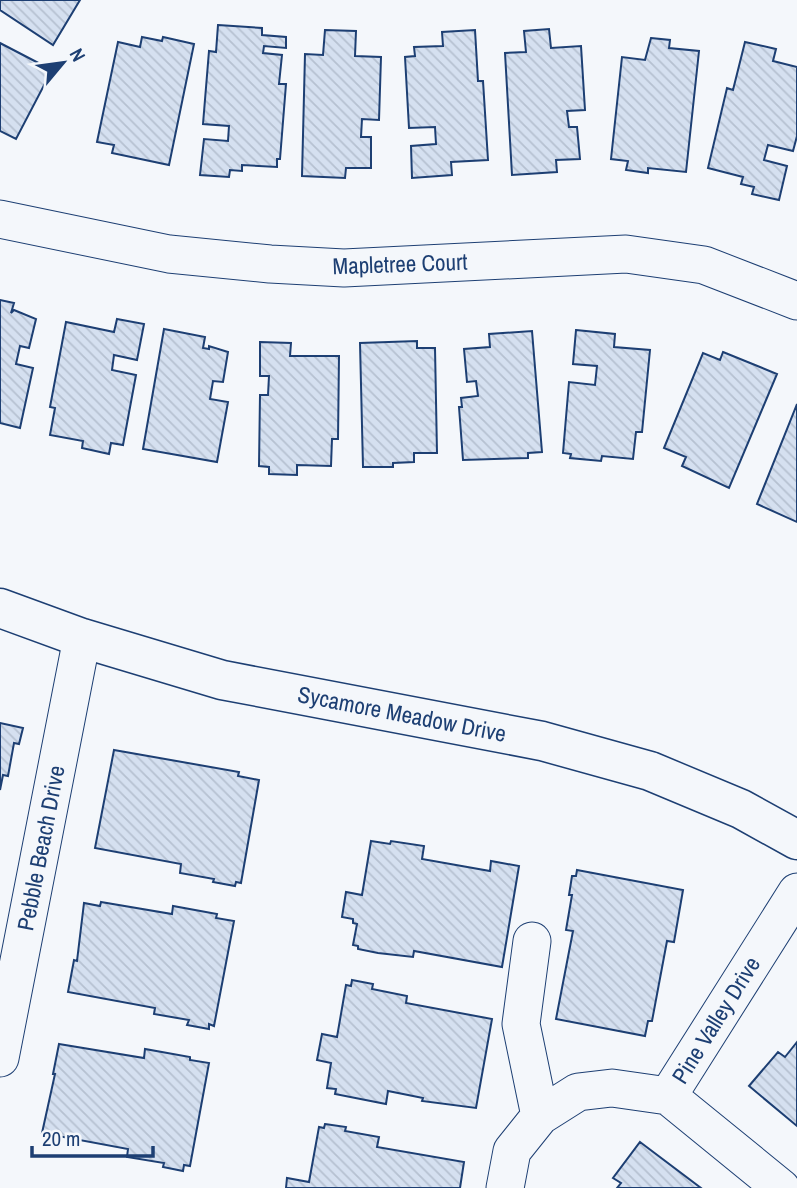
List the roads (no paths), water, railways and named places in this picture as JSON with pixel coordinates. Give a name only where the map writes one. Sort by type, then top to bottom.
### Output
[{"type":"street","name":"Mapletree Court","points":[[0,219],[169,254],[270,264],[344,268],[626,254],[704,265],[797,301]]},
{"type":"street","name":"Sycamore Meadow Drive","points":[[0,608],[82,638],[222,680],[554,744],[650,771],[741,809],[797,840]]},
{"type":"street","name":"Pebble Beach Drive","points":[[0,1058],[82,638]]},
{"type":"street","name":"Pine Valley Drive","points":[[505,1188],[512,1151],[540,1116],[578,1092],[612,1088],[668,1096],[797,892]]},
{"type":"street","points":[[532,941],[521,1024],[540,1116]]},
{"type":"street","points":[[668,1096],[781,1188]]}]
